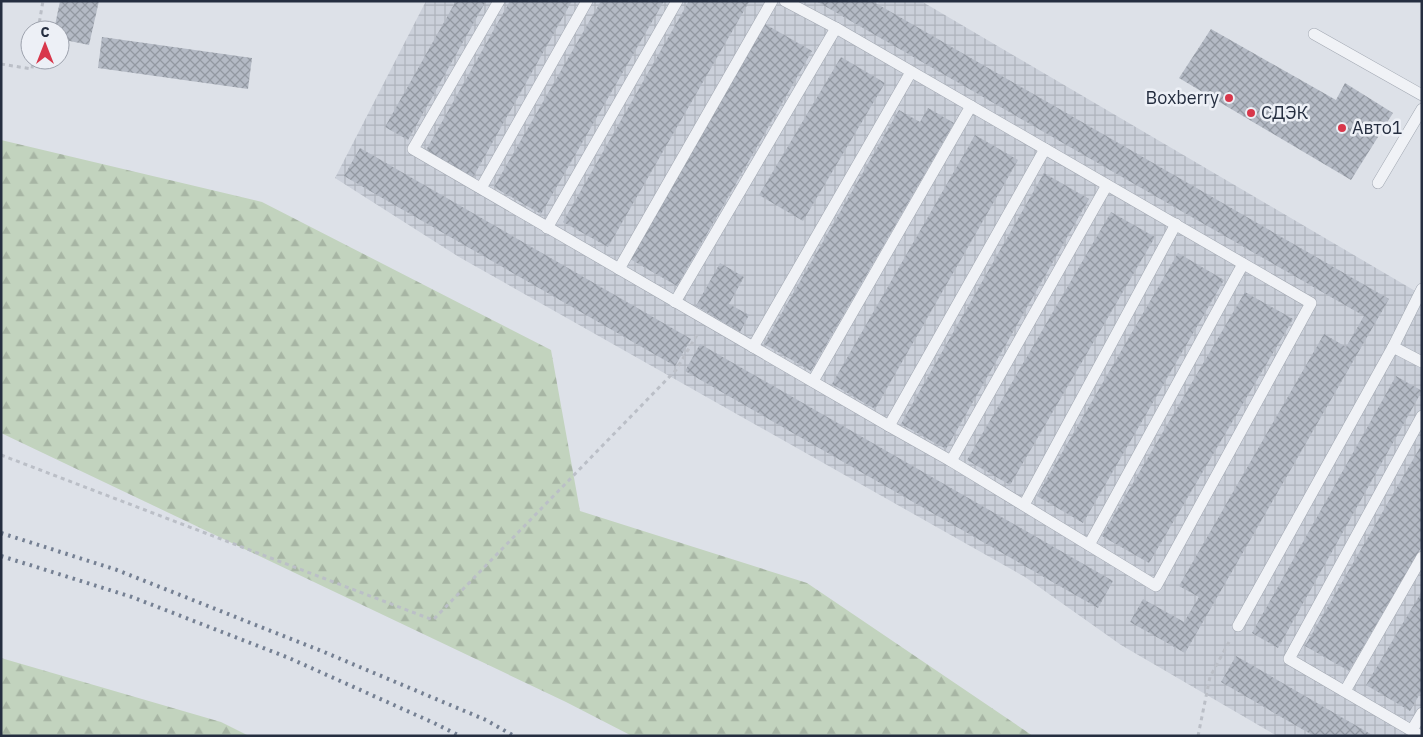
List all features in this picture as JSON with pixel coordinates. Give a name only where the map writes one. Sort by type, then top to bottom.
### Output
[{"type":"lane","points":[[498,1],[413,149],[889,426],[951,460],[1156,586],[1311,303],[972,106],[785,1]]},
{"type":"lane","points":[[481,188],[587,1]]},
{"type":"lane","points":[[548,228],[677,1]]},
{"type":"lane","points":[[618,269],[772,1]]},
{"type":"lane","points":[[675,302],[836,28]]},
{"type":"lane","points":[[1314,34],[1422,94]]},
{"type":"lane","points":[[753,347],[911,72]]},
{"type":"lane","points":[[813,381],[972,106]]},
{"type":"lane","points":[[1378,183],[1422,109]]},
{"type":"lane","points":[[889,426],[1046,149]]},
{"type":"lane","points":[[951,460],[1107,185]]},
{"type":"lane","points":[[1024,505],[1176,224]]},
{"type":"lane","points":[[1089,545],[1243,264]]},
{"type":"lane","points":[[1238,626],[1393,346],[1422,289]]},
{"type":"lane","points":[[1393,346],[1422,362]]},
{"type":"lane","points":[[1422,416],[1289,659],[1417,733],[1422,713]]},
{"type":"lane","points":[[1345,692],[1422,557]]},
{"type":"path","points":[[40,20],[43,1]]},
{"type":"path","points":[[1,64],[20,66]]},
{"type":"path","points":[[1,455],[433,620],[676,370],[707,320]]},
{"type":"path","points":[[1198,736],[1210,677],[1238,626]]},
{"type":"shaded area","points":[[426,1],[921,1],[1422,295],[1422,736],[1277,736],[1121,645],[1025,577],[459,257],[335,178]]},
{"type":"green space","points":[[1,140],[262,202],[551,350],[580,511],[807,583],[1033,736],[632,736],[566,702],[1,433]]},
{"type":"green space","points":[[1,658],[221,722],[249,736],[1,736]]},
{"type":"building","points":[[60,1],[99,1],[89,45],[70,41],[70,20],[56,20]]},
{"type":"building","points":[[456,1],[486,1],[408,140],[385,127]]},
{"type":"building","points":[[510,1],[572,1],[472,179],[425,152]]},
{"type":"building","points":[[601,1],[664,1],[541,214],[494,187]]},
{"type":"building","points":[[689,1],[749,2],[608,247],[563,222]]},
{"type":"building","points":[[816,1],[872,1],[1389,299],[1185,653],[1130,622],[1143,599],[1184,622],[1199,597],[1179,586],[1324,334],[1346,347],[1364,316]]},
{"type":"building","points":[[765,24],[812,51],[677,286],[630,259]]},
{"type":"building","points":[[1211,29],[1336,100],[1345,83],[1393,113],[1351,180],[1179,78]]},
{"type":"building","points":[[102,37],[252,58],[248,89],[98,68]]},
{"type":"building","points":[[841,57],[885,83],[803,221],[759,195]]},
{"type":"building","points":[[928,108],[954,123],[811,371],[764,344],[899,110],[920,122]]},
{"type":"building","points":[[975,135],[1018,160],[875,409],[832,384]]},
{"type":"building","points":[[360,148],[691,339],[675,366],[344,176]]},
{"type":"building","points":[[1044,173],[1089,199],[946,449],[901,424]]},
{"type":"building","points":[[1111,212],[1155,237],[1010,485],[967,460]]},
{"type":"building","points":[[1178,253],[1224,280],[1083,523],[1037,496]]},
{"type":"building","points":[[720,263],[744,277],[729,304],[749,315],[740,332],[696,306]]},
{"type":"building","points":[[1245,292],[1293,319],[1149,563],[1102,536]]},
{"type":"building","points":[[700,344],[1113,581],[1098,608],[685,371]]},
{"type":"building","points":[[1396,376],[1422,391],[1278,648],[1252,633]]},
{"type":"building","points":[[1422,444],[1422,546],[1349,671],[1305,646]]},
{"type":"building","points":[[1422,591],[1422,690],[1410,711],[1366,685]]},
{"type":"building","points":[[1236,656],[1374,736],[1314,736],[1221,682]]},
{"type":"railway","points":[[1,533],[117,570],[324,652],[486,720],[514,736]]},
{"type":"railway","points":[[1,556],[132,597],[289,658],[460,736]]},
{"type":"place","name":"Boxberry","points":[[1229,98]]},
{"type":"place","name":"СДЭК","points":[[1251,113]]},
{"type":"place","name":"Авто1","points":[[1342,128]]}]
